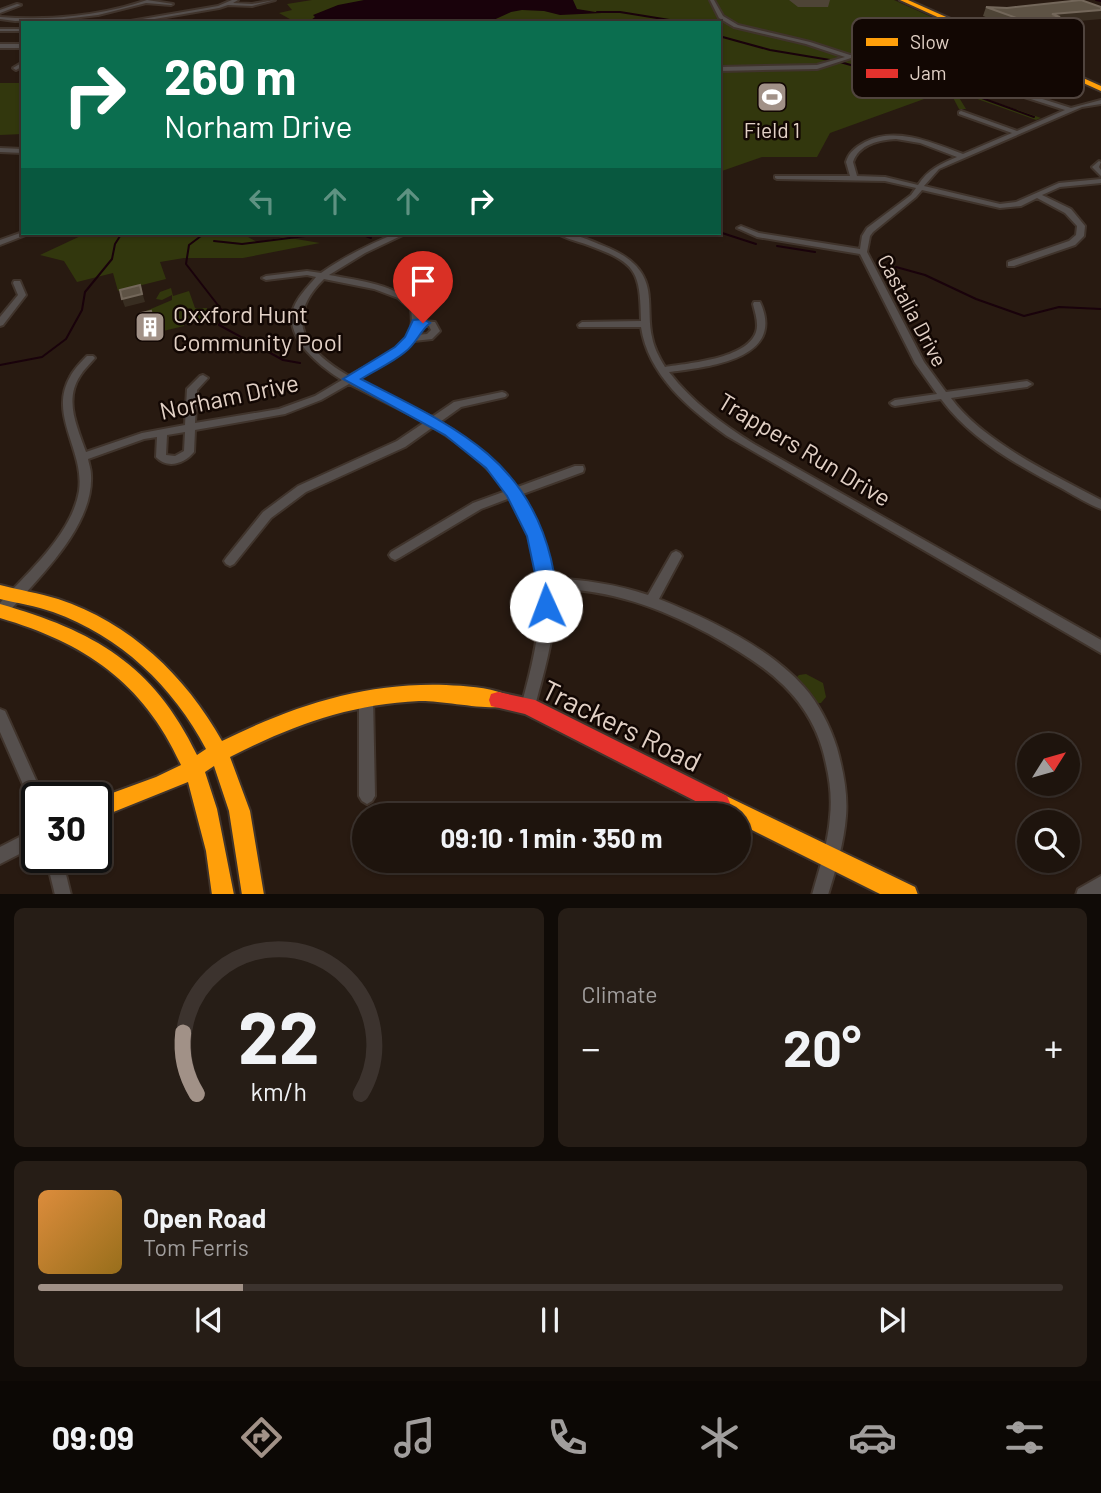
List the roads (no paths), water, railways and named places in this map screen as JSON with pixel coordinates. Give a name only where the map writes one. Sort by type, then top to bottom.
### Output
[{"type":"street","points":[[230,4],[236,0]]},
{"type":"street","points":[[132,21],[230,4],[253,6],[273,0]]},
{"type":"street","points":[[712,0],[721,17],[736,26],[850,57]]},
{"type":"street","points":[[903,0],[945,18]]},
{"type":"street","points":[[0,18],[47,18],[100,12],[149,1],[171,4]]},
{"type":"street","points":[[0,12],[19,5]]},
{"type":"street","points":[[100,12],[103,19]]},
{"type":"street","points":[[0,30],[21,30]]},
{"type":"street","points":[[0,46],[21,46]]},
{"type":"street","points":[[721,69],[817,67],[850,57]]},
{"type":"street","points":[[16,68],[21,65]]},
{"type":"street","points":[[1084,81],[1101,89]]},
{"type":"street","points":[[1033,98],[1071,110]]},
{"type":"street","name":"Castalia Drive","points":[[1101,102],[1071,110],[961,156],[930,173],[914,196],[870,230],[863,252],[920,363],[944,396],[968,422],[999,446],[1056,482],[1101,505]]},
{"type":"street","points":[[961,113],[1017,133]]},
{"type":"street","points":[[854,177],[849,166],[851,157],[867,143],[878,139],[912,139],[961,156]]},
{"type":"street","points":[[0,150],[21,150]]},
{"type":"street","points":[[1099,163],[1095,167],[1101,174]]},
{"type":"street","points":[[777,177],[854,177],[921,186],[994,206],[1017,204],[1065,183],[1101,181]]},
{"type":"street","points":[[1011,264],[1072,243],[1080,236],[1081,226],[1073,215],[1036,195]]},
{"type":"street","points":[[741,228],[757,235],[863,252]]},
{"type":"street","points":[[0,243],[22,235]]},
{"type":"street","points":[[388,235],[348,256],[320,276],[307,291],[298,319],[301,336],[309,350],[321,362],[432,422],[482,454],[513,493],[536,536],[547,583],[546,629],[528,706]]},
{"type":"street","name":"Trappers Run Drive","points":[[566,235],[615,255],[635,268],[643,281],[644,324],[652,351],[662,370],[691,403],[733,434],[1101,647]]},
{"type":"street","name":"Norham Drive","points":[[82,457],[130,439],[292,408],[395,354],[412,338],[418,323],[415,308],[394,292],[297,273],[266,278]]},
{"type":"street","points":[[0,323],[22,295],[17,283]]},
{"type":"street","points":[[662,370],[726,358],[746,350],[761,333],[757,304]]},
{"type":"street","name":"Norham Drive","points":[[412,338],[429,337],[436,331],[432,324],[418,323]]},
{"type":"street","points":[[582,325],[644,324]]},
{"type":"street","points":[[90,358],[75,377],[66,401],[69,424],[82,457],[86,489],[71,526],[0,611],[47,626],[94,647],[138,680],[175,724],[196,767],[214,827],[223,894]]},
{"type":"street","points":[[162,432],[161,457],[172,460],[181,458],[188,452],[192,389],[203,378]]},
{"type":"street","points":[[895,402],[1027,384]]},
{"type":"street","points":[[230,561],[260,523],[283,501],[313,484],[401,444],[464,402],[502,395]]},
{"type":"street","points":[[395,555],[461,514],[579,469]]},
{"type":"street","points":[[652,599],[677,556]]},
{"type":"street","points":[[547,583],[604,586],[652,599],[754,653],[800,693],[823,733],[837,781],[838,818],[820,894]]},
{"type":"street","points":[[0,592],[15,594],[82,615],[134,646],[174,681],[194,706],[219,752],[237,804],[253,894]]},
{"type":"street","name":"Trackers Road","points":[[112,803],[196,767],[219,752],[303,713],[398,692],[454,692],[528,706],[830,859],[907,894]]},
{"type":"street","points":[[366,698],[367,796]]},
{"type":"street","points":[[0,716],[29,782]]},
{"type":"street","points":[[0,856],[21,845]]},
{"type":"street","points":[[58,873],[63,894]]},
{"type":"street","points":[[1084,894],[1101,884]]},
{"type":"waterway","points":[[1096,0],[1101,1]]},
{"type":"waterway","points":[[597,12],[620,12],[676,21]]},
{"type":"waterway","points":[[721,37],[770,50],[830,60]]},
{"type":"waterway","points":[[840,62],[852,65]]},
{"type":"waterway","points":[[982,98],[1034,117]]},
{"type":"waterway","points":[[721,233],[756,244]]},
{"type":"waterway","points":[[0,365],[42,357],[66,339],[82,310],[85,292],[112,259],[115,244],[121,235]]},
{"type":"waterway","points":[[200,235],[189,245],[186,264],[224,313],[219,325],[283,360],[300,363]]},
{"type":"waterway","points":[[214,241],[242,244],[313,235]]},
{"type":"waterway","points":[[363,235],[371,238]]},
{"type":"waterway","points":[[777,246],[815,252]]},
{"type":"waterway","points":[[896,267],[925,275],[976,299],[1024,316],[1059,307],[1101,309]]},
{"type":"place","name":"Field 1","points":[[772,97]]},
{"type":"place","name":"Oxxford Hunt Community Pool","points":[[150,327]]}]
